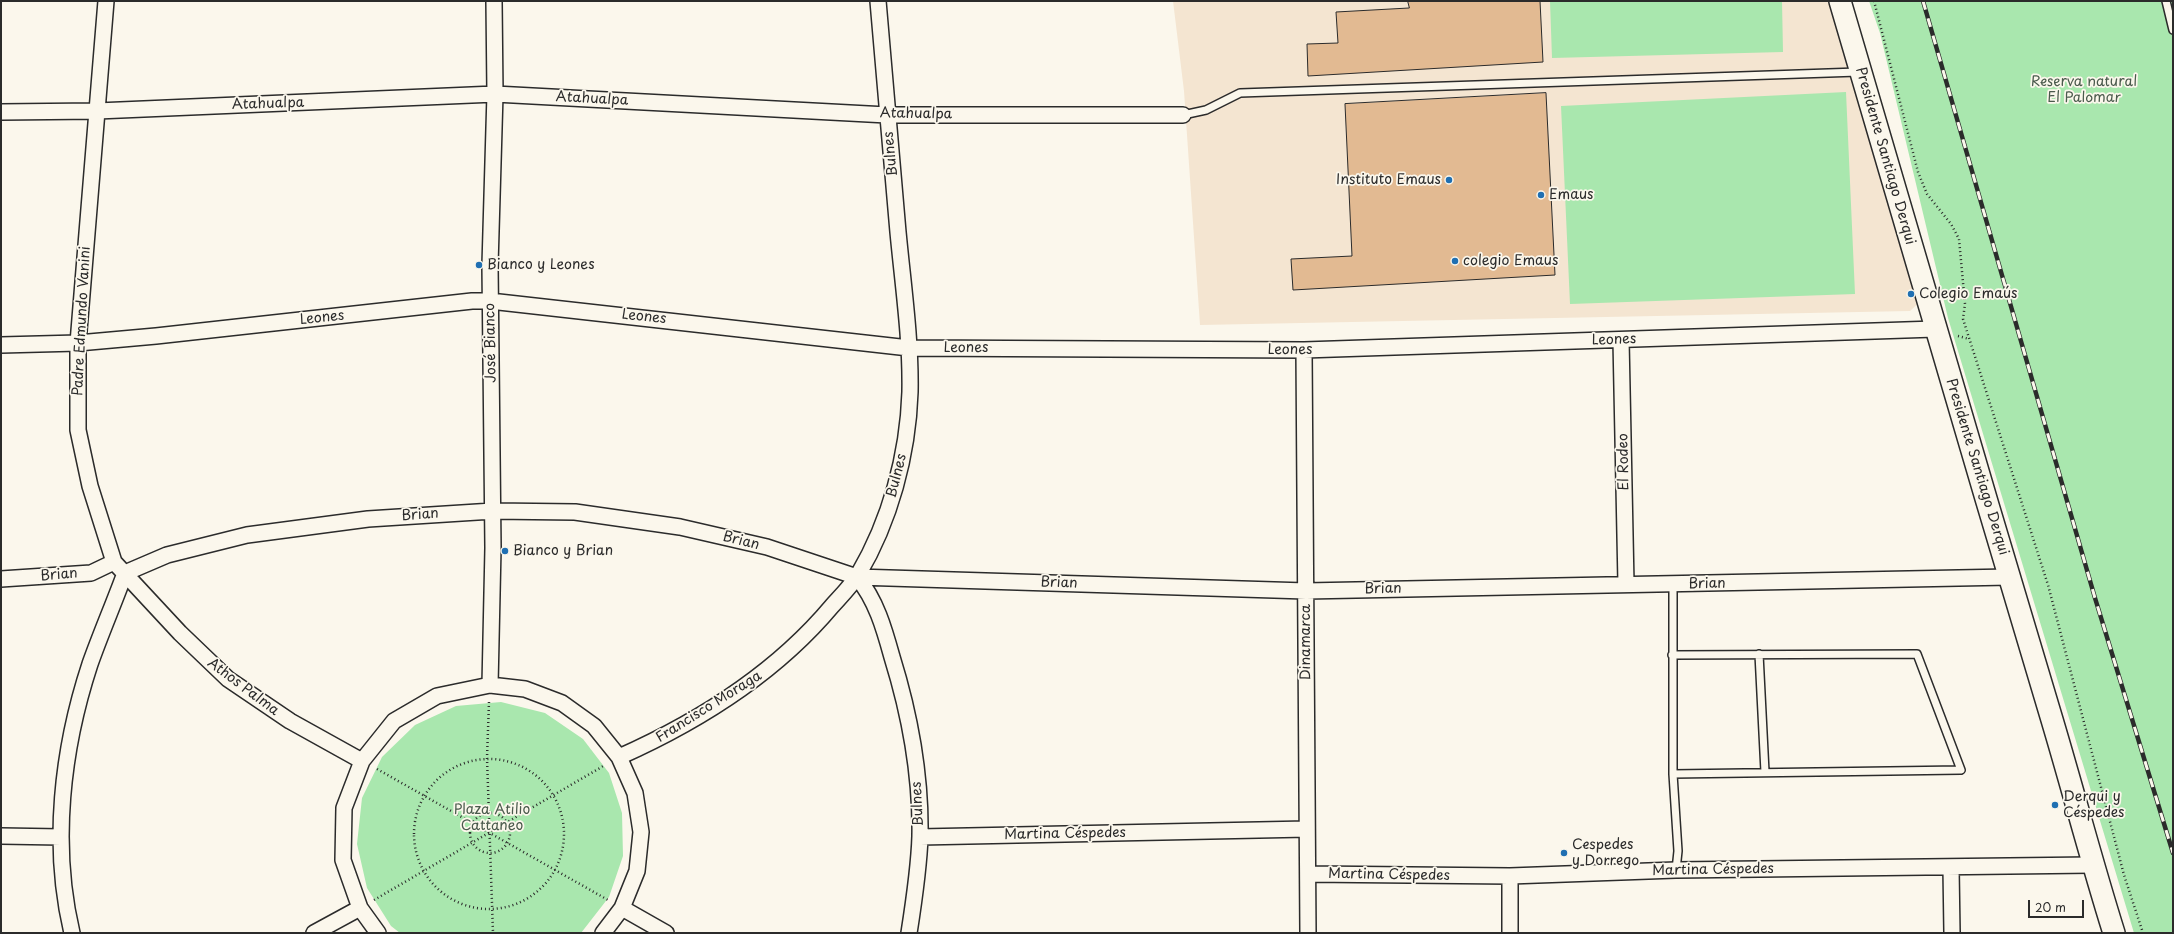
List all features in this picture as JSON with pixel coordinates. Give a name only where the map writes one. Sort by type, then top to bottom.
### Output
[{"type":"street","name":"Padre Edmundo Vanini","points":[[106,1],[78,343],[78,430],[90,486],[114,562],[125,573]]},
{"type":"street","name":"José Bianco","points":[[490,685],[493,511],[490,301],[495,94],[494,1]]},
{"type":"street","name":"Bulnes","points":[[878,1],[887,115],[910,348],[910,394],[906,437],[899,474],[887,512],[857,577],[868,591],[874,602],[904,700],[915,764],[920,837],[917,879],[909,933]]},
{"type":"street","name":"Presidente Santiago Derqui","points":[[1840,1],[1935,329],[2072,786],[2092,865],[2114,933]]},
{"type":"street","name":"Atahualpa","points":[[1,112],[97,111],[495,94],[887,115],[1183,115]]},
{"type":"street","name":"Leones","points":[[1,345],[78,343],[472,301],[490,301],[910,348],[1304,350],[1935,329]]},
{"type":"street","name":"El Rodeo","points":[[1621,340],[1626,584]]},
{"type":"street","name":"Dinamarca","points":[[1304,350],[1307,829],[1309,874],[1308,933]]},
{"type":"street","name":"Brian","points":[[125,573],[167,554],[247,535],[368,519],[493,511],[575,512],[680,527],[767,547],[857,577],[1306,591],[1626,584],[1673,585],[2010,577]]},
{"type":"street","name":"Brian","points":[[1,580],[91,573],[114,562]]},
{"type":"street","name":"Athos Palma","points":[[125,573],[180,633],[228,679],[290,721],[362,761]]},
{"type":"street","points":[[72,933],[65,905],[61,837],[68,753],[77,711],[91,662],[125,573]]},
{"type":"street","name":"Francisco Moraga","points":[[619,757],[676,729],[759,678],[790,652],[823,617],[857,577]]},
{"type":"street","points":[[378,933],[360,908],[343,860],[344,808],[362,761],[394,721],[437,696],[490,685],[525,689],[562,703],[594,726],[619,757],[635,793],[641,832],[637,871],[622,908],[603,933]]},
{"type":"street","name":"Martina Céspedes","points":[[920,837],[1307,829]]},
{"type":"street","points":[[1,836],[61,837]]},
{"type":"street","name":"Martina Céspedes","points":[[1309,874],[1510,876],[1676,870],[1951,868],[2092,865]]},
{"type":"street","points":[[1951,868],[1952,933]]},
{"type":"street","points":[[1510,876],[1510,933]]},
{"type":"street","points":[[314,933],[360,908]]},
{"type":"street","points":[[622,908],[666,933]]},
{"type":"lane","points":[[2166,1],[2173,30]]},
{"type":"lane","points":[[1183,115],[1206,110],[1240,93],[1861,72]]},
{"type":"lane","points":[[1673,585],[1673,774],[1678,850],[1676,870]]},
{"type":"lane","points":[[1759,654],[1765,772]]},
{"type":"lane","points":[[1672,655],[1917,654],[1962,770],[1673,774]]},
{"type":"path","points":[[1874,1],[1918,172],[1927,194],[1952,224],[1958,239],[1965,304],[1963,319],[2048,585],[2124,875],[2143,933]]},
{"type":"path","points":[[490,685],[488,758],[493,933]]},
{"type":"path","points":[[360,908],[619,757]]},
{"type":"path","points":[[488,758],[507,760],[526,768],[542,779],[554,795],[562,811],[565,829],[564,848],[555,870],[547,883],[531,897],[513,906],[492,910],[472,908],[452,900],[436,888],[423,871],[416,853],[414,833],[417,814],[425,795],[436,780],[451,769],[469,761],[488,758]]},
{"type":"path","points":[[362,761],[425,795],[622,908]]},
{"type":"path","points":[[489,813],[500,816],[507,822],[510,832],[507,843],[500,850],[490,853],[480,850],[472,842],[470,832],[472,822],[481,815],[489,813]]},
{"type":"shaded area","name":"Emaus","points":[[1173,1],[1834,1],[1923,299],[1910,311],[1200,325],[1184,91]]},
{"type":"green space","points":[[1550,1],[1782,1],[1783,52],[1552,58]]},
{"type":"green space","name":"Reserva natural El Palomar","points":[[1869,1],[2173,1],[2173,933],[2134,933],[1948,318],[1880,33]]},
{"type":"green space","points":[[1846,92],[1855,294],[1570,304],[1561,106]]},
{"type":"green space","name":"Plaza Atilio Cattaneo","points":[[501,702],[545,713],[583,739],[609,773],[622,813],[623,856],[609,897],[581,933],[400,933],[391,926],[367,888],[357,844],[362,798],[382,757],[415,725],[456,706]]},
{"type":"building","points":[[1408,1],[1540,1],[1543,62],[1308,76],[1307,44],[1338,43],[1336,12],[1409,8]]},
{"type":"building","name":"Instituto Emaus","points":[[1546,93],[1555,275],[1293,290],[1291,259],[1352,256],[1345,104]]},
{"type":"railway","points":[[1923,1],[2095,598],[2173,853]]},
{"type":"place","name":"Instituto Emaus","points":[[1449,180]]},
{"type":"place","name":"Emaus","points":[[1541,195]]},
{"type":"place","name":"colegio Emaus","points":[[1455,261]]},
{"type":"place","name":"Bianco y Leones","points":[[479,265]]},
{"type":"place","name":"Colegio Emaús","points":[[1911,294]]},
{"type":"place","name":"Bianco y Brian","points":[[505,551]]},
{"type":"place","name":"Derqui y Céspedes","points":[[2055,805]]},
{"type":"place","name":"Cespedes y Dorrego","points":[[1564,853]]}]
